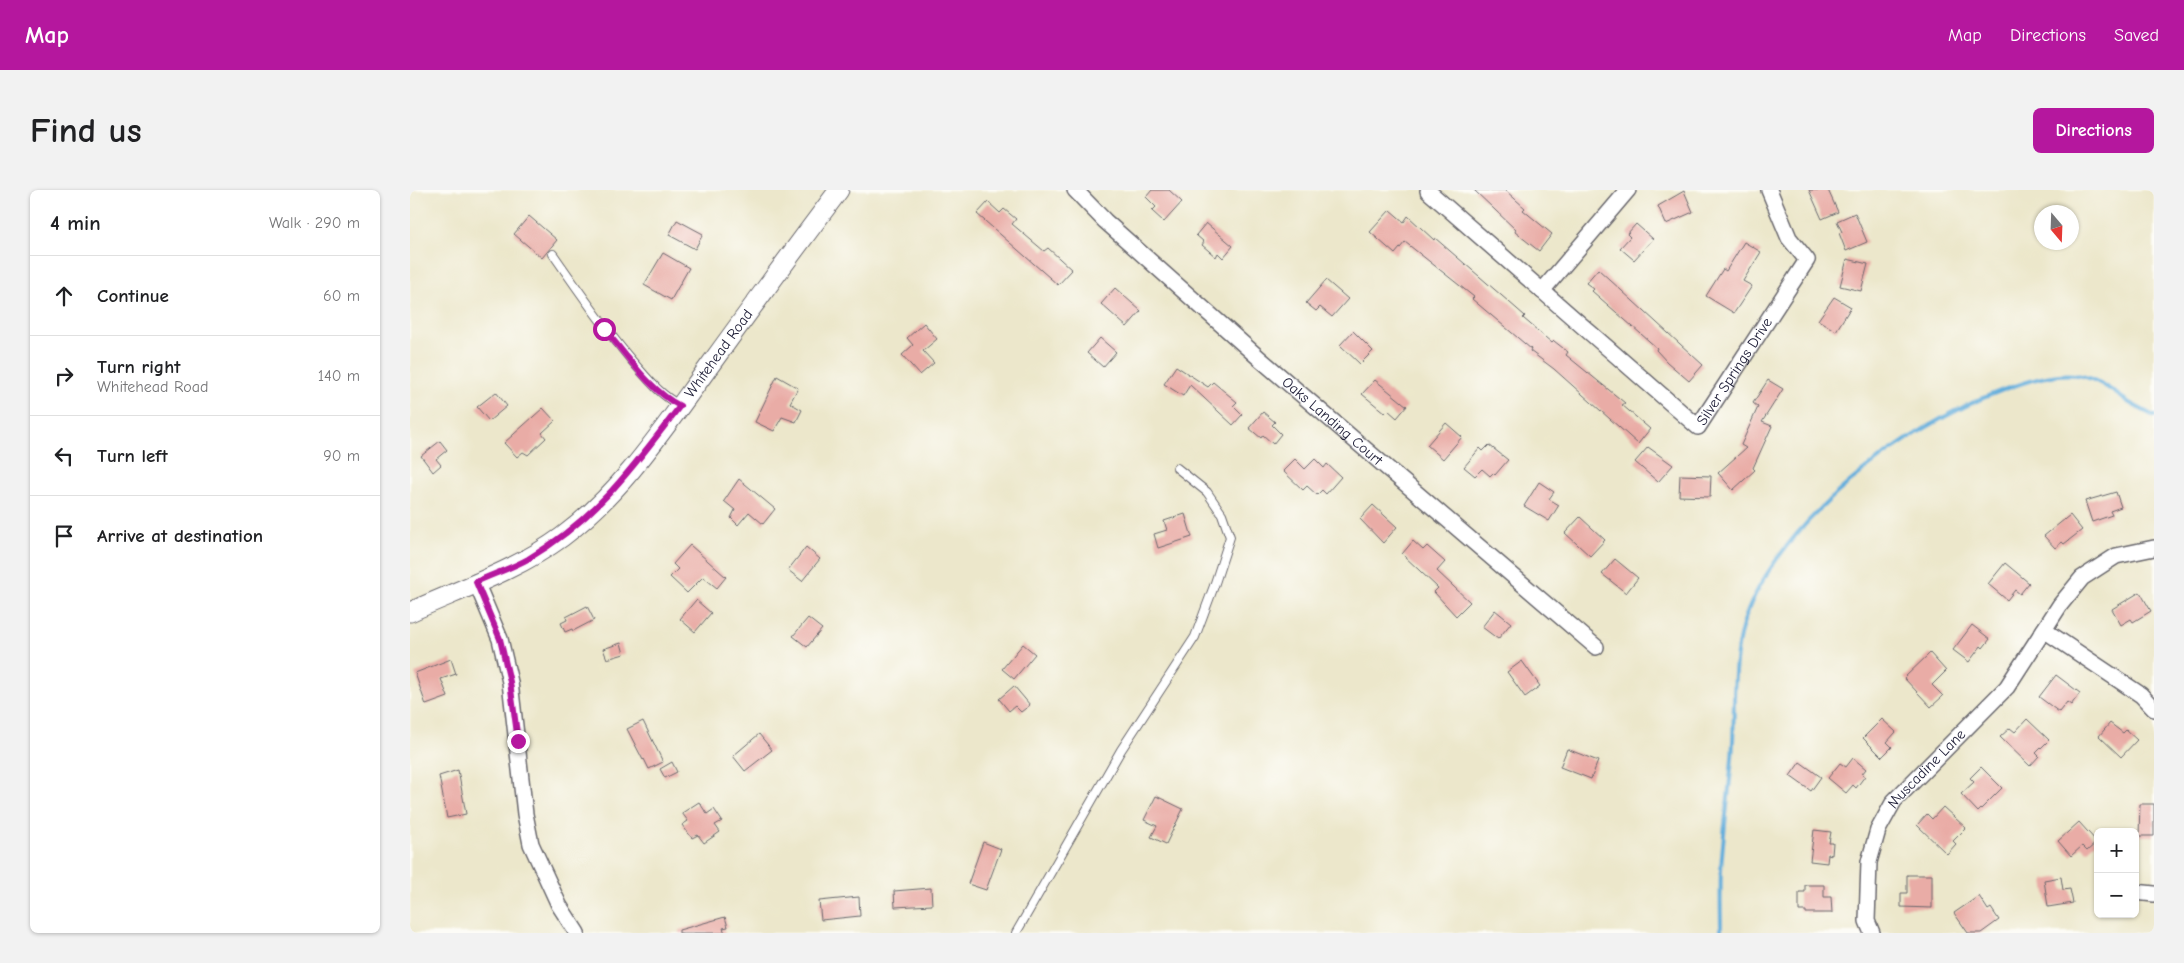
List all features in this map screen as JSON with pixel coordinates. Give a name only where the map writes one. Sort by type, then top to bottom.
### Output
[{"type":"street","name":"Whitehead Road","points":[[410,612],[527,560],[585,519],[624,480],[839,190]]},
{"type":"street","name":"Oaks Landing Court","points":[[1075,190],[1105,221],[1259,358],[1596,647]]},
{"type":"street","points":[[1542,291],[1628,190]]},
{"type":"street","name":"Silver Springs Drive","points":[[1428,191],[1698,427],[1807,260],[1789,238],[1769,190]]},
{"type":"street","name":"Muscadine Lane","points":[[1872,933],[1867,920],[1869,862],[1878,830],[1894,800],[2007,687],[2060,605],[2082,578],[2116,556],[2154,548]]},
{"type":"street","points":[[476,582],[500,639],[510,682],[525,814],[531,844],[559,905],[577,933]]},
{"type":"street","points":[[2044,630],[2141,695],[2154,709]]},
{"type":"street","points":[[2139,892],[2154,894]]},
{"type":"lane","points":[[553,254],[604,329],[652,384],[672,402],[680,406]]},
{"type":"lane","points":[[1016,933],[1121,750],[1195,637],[1214,586],[1230,537],[1222,514],[1207,492],[1177,468]]},
{"type":"building","points":[[1152,190],[1169,190],[1182,202],[1164,222],[1152,211],[1156,207],[1146,197]]},
{"type":"building","points":[[1474,190],[1505,190],[1525,208],[1523,210],[1552,234],[1539,251],[1515,232],[1516,230]]},
{"type":"building","points":[[1809,190],[1828,190],[1838,212],[1822,219]]},
{"type":"building","points":[[1684,191],[1693,212],[1666,224],[1658,206]]},
{"type":"building","points":[[988,202],[1000,213],[1004,209],[1016,219],[1012,224],[1044,251],[1048,248],[1072,270],[1058,285],[977,214]]},
{"type":"building","points":[[1390,210],[1404,222],[1408,216],[1434,240],[1435,238],[1525,316],[1523,318],[1552,343],[1554,341],[1568,352],[1566,355],[1625,403],[1622,405],[1650,429],[1638,444],[1554,369],[1530,351],[1531,349],[1472,299],[1474,297],[1405,242],[1395,254],[1370,232]]},
{"type":"building","points":[[1855,213],[1867,242],[1846,251],[1839,233],[1842,232],[1837,221]]},
{"type":"building","points":[[529,216],[557,240],[542,258],[514,234]]},
{"type":"building","points":[[677,220],[703,234],[695,249],[669,235]]},
{"type":"building","points":[[1206,223],[1233,246],[1223,258],[1218,253],[1216,257],[1202,245],[1204,242],[1196,235]]},
{"type":"building","points":[[1636,224],[1653,239],[1634,260],[1620,248],[1630,237],[1627,234]]},
{"type":"building","points":[[1744,242],[1761,252],[1743,281],[1752,286],[1734,313],[1706,296],[1723,269],[1726,271]]},
{"type":"building","points":[[663,253],[689,268],[671,300],[644,285]]},
{"type":"building","points":[[1847,259],[1868,264],[1861,291],[1840,286]]},
{"type":"building","points":[[1598,269],[1703,365],[1689,381],[1667,362],[1656,350],[1657,348],[1592,291],[1594,289],[1586,283]]},
{"type":"building","points":[[1326,280],[1348,299],[1332,317],[1320,307],[1316,311],[1306,303]]},
{"type":"building","points":[[1115,288],[1141,311],[1127,327],[1101,304]]},
{"type":"building","points":[[1834,297],[1851,307],[1836,331],[1818,320]]},
{"type":"building","points":[[924,323],[937,339],[923,351],[934,363],[920,375],[902,355],[913,345],[907,338]]},
{"type":"building","points":[[1353,331],[1373,351],[1360,364],[1340,345]]},
{"type":"building","points":[[1100,338],[1116,352],[1103,367],[1087,353]]},
{"type":"building","points":[[1176,366],[1208,387],[1213,382],[1237,402],[1233,406],[1242,415],[1233,425],[1190,385],[1183,396],[1164,384]]},
{"type":"building","points":[[777,376],[798,388],[790,403],[802,410],[796,422],[782,417],[774,431],[755,422]]},
{"type":"building","points":[[1375,380],[1407,406],[1397,418],[1388,410],[1385,413],[1362,394]]},
{"type":"building","points":[[1768,380],[1783,389],[1762,422],[1772,426],[1753,468],[1755,470],[1733,490],[1718,473],[1746,448],[1741,445],[1758,407],[1753,403]]},
{"type":"building","points":[[496,392],[507,406],[489,421],[477,407]]},
{"type":"building","points":[[543,408],[555,421],[542,433],[546,438],[528,455],[523,452],[517,457],[504,443]]},
{"type":"building","points":[[1263,412],[1275,422],[1272,425],[1281,434],[1273,444],[1263,435],[1261,438],[1249,428]]},
{"type":"building","points":[[1446,423],[1462,437],[1443,459],[1427,445]]},
{"type":"building","points":[[440,441],[447,450],[436,459],[441,465],[433,472],[421,456]]},
{"type":"building","points":[[1489,445],[1508,460],[1495,475],[1493,473],[1490,476],[1482,469],[1475,476],[1464,467],[1480,448],[1483,451]]},
{"type":"building","points":[[1648,447],[1673,465],[1658,482],[1635,462]]},
{"type":"building","points":[[1295,459],[1305,469],[1315,459],[1324,468],[1327,464],[1341,477],[1326,494],[1322,490],[1317,495],[1307,486],[1303,490],[1283,471]]},
{"type":"building","points":[[1680,475],[1711,476],[1710,497],[1679,496]]},
{"type":"building","points":[[739,479],[775,509],[763,524],[749,512],[738,525],[731,518],[735,510],[724,501]]},
{"type":"building","points":[[1539,482],[1554,492],[1549,499],[1559,505],[1549,521],[1524,506]]},
{"type":"building","points":[[2116,492],[2121,507],[2110,511],[2112,515],[2092,522],[2085,501]]},
{"type":"building","points":[[1373,505],[1397,527],[1383,543],[1360,519]]},
{"type":"building","points":[[1185,514],[1192,537],[1158,548],[1154,534],[1167,530],[1164,521]]},
{"type":"building","points":[[2070,515],[2082,530],[2064,544],[2062,542],[2055,548],[2044,536]]},
{"type":"building","points":[[1580,517],[1605,540],[1590,556],[1565,533]]},
{"type":"building","points":[[1413,541],[1423,550],[1427,546],[1445,562],[1437,571],[1470,602],[1456,616],[1434,592],[1438,588],[1402,554]]},
{"type":"building","points":[[690,545],[726,577],[717,588],[703,577],[687,593],[670,577],[678,569],[673,564]]},
{"type":"building","points":[[806,547],[820,559],[802,581],[788,570]]},
{"type":"building","points":[[1615,559],[1638,578],[1626,593],[1602,574]]},
{"type":"building","points":[[2005,563],[2029,583],[2020,594],[2015,590],[2007,600],[1988,584]]},
{"type":"building","points":[[2140,592],[2151,611],[2133,622],[2131,619],[2121,625],[2112,609]]},
{"type":"building","points":[[696,600],[711,613],[695,632],[680,619]]},
{"type":"building","points":[[587,606],[594,620],[573,631],[572,629],[565,632],[561,623],[567,620],[566,617]]},
{"type":"building","points":[[1495,610],[1511,623],[1498,639],[1482,627]]},
{"type":"building","points":[[808,618],[822,629],[807,647],[793,636]]},
{"type":"building","points":[[1972,625],[1990,639],[1983,648],[1981,646],[1969,662],[1953,650]]},
{"type":"building","points":[[621,643],[624,654],[607,659],[603,649]]},
{"type":"building","points":[[1023,644],[1035,654],[1014,679],[1002,669]]},
{"type":"building","points":[[1930,653],[1946,671],[1932,685],[1943,696],[1931,707],[1904,678]]},
{"type":"building","points":[[451,659],[456,674],[441,679],[448,697],[426,705],[415,673]]},
{"type":"building","points":[[1522,661],[1540,686],[1525,697],[1507,672]]},
{"type":"building","points":[[2056,675],[2080,693],[2071,705],[2067,702],[2059,712],[2039,697]]},
{"type":"building","points":[[1014,686],[1030,705],[1021,712],[1015,706],[1009,711],[999,699]]},
{"type":"building","points":[[1882,719],[1896,732],[1887,742],[1892,747],[1882,757],[1863,738]]},
{"type":"building","points":[[2027,719],[2049,740],[2036,753],[2039,756],[2030,766],[2000,737],[2010,728],[2015,732]]},
{"type":"building","points":[[643,721],[663,762],[649,769],[627,729]]},
{"type":"building","points":[[2110,723],[2123,733],[2126,730],[2137,740],[2121,757],[2099,736]]},
{"type":"building","points":[[759,734],[772,750],[745,771],[733,756]]},
{"type":"building","points":[[1567,749],[1598,761],[1591,779],[1560,767]]},
{"type":"building","points":[[1853,758],[1866,769],[1862,774],[1865,776],[1856,788],[1853,785],[1846,793],[1828,778],[1840,763],[1846,767]]},
{"type":"building","points":[[672,762],[677,772],[665,778],[660,769]]},
{"type":"building","points":[[1800,762],[1821,777],[1811,791],[1790,776]]},
{"type":"building","points":[[1981,767],[2002,788],[1978,812],[1961,794],[1974,782],[1970,778]]},
{"type":"building","points":[[458,770],[466,814],[447,818],[439,776]]},
{"type":"building","points":[[1156,796],[1183,809],[1166,844],[1151,837],[1157,826],[1144,820]]},
{"type":"building","points":[[699,802],[707,814],[714,809],[722,821],[715,825],[720,832],[704,843],[698,835],[692,838],[682,825],[688,821],[682,813]]},
{"type":"building","points":[[2140,804],[2154,804],[2154,836],[2139,836]]},
{"type":"building","points":[[1943,807],[1966,828],[1953,841],[1956,844],[1947,854],[1917,825],[1927,814],[1932,819]]},
{"type":"building","points":[[2079,822],[2094,839],[2094,845],[2087,851],[2082,846],[2071,856],[2058,841]]},
{"type":"building","points":[[1814,830],[1831,832],[1829,843],[1833,843],[1832,855],[1828,854],[1827,863],[1810,861]]},
{"type":"building","points":[[983,842],[1001,849],[986,890],[968,884]]},
{"type":"building","points":[[1907,875],[1932,875],[1932,908],[1901,907],[1901,893],[1907,893]]},
{"type":"building","points":[[2061,877],[2063,890],[2070,889],[2073,903],[2048,907],[2044,880]]},
{"type":"building","points":[[1805,885],[1824,885],[1824,897],[1831,897],[1832,913],[1806,913],[1806,911],[1799,911],[1799,892],[1805,892]]},
{"type":"building","points":[[931,888],[932,905],[895,907],[894,891]]},
{"type":"building","points":[[1979,896],[1988,910],[1991,908],[1999,920],[1981,933],[1968,933],[1954,913]]},
{"type":"building","points":[[859,897],[860,916],[821,920],[819,901]]},
{"type":"building","points":[[725,917],[728,927],[723,928],[725,933],[679,933],[679,930]]},
{"type":"waterway","points":[[1721,933],[1721,870],[1732,758],[1737,654],[1744,621],[1761,584],[1785,548],[1816,513],[1851,481],[1888,452],[1927,427],[1966,406],[2003,390],[2049,376],[2077,375],[2098,382],[2128,402],[2154,416]]},
{"type":"route","points":[[518,741],[510,682],[500,639],[476,582],[527,560],[585,519],[624,480],[680,406],[672,402],[652,384],[604,329]]}]
